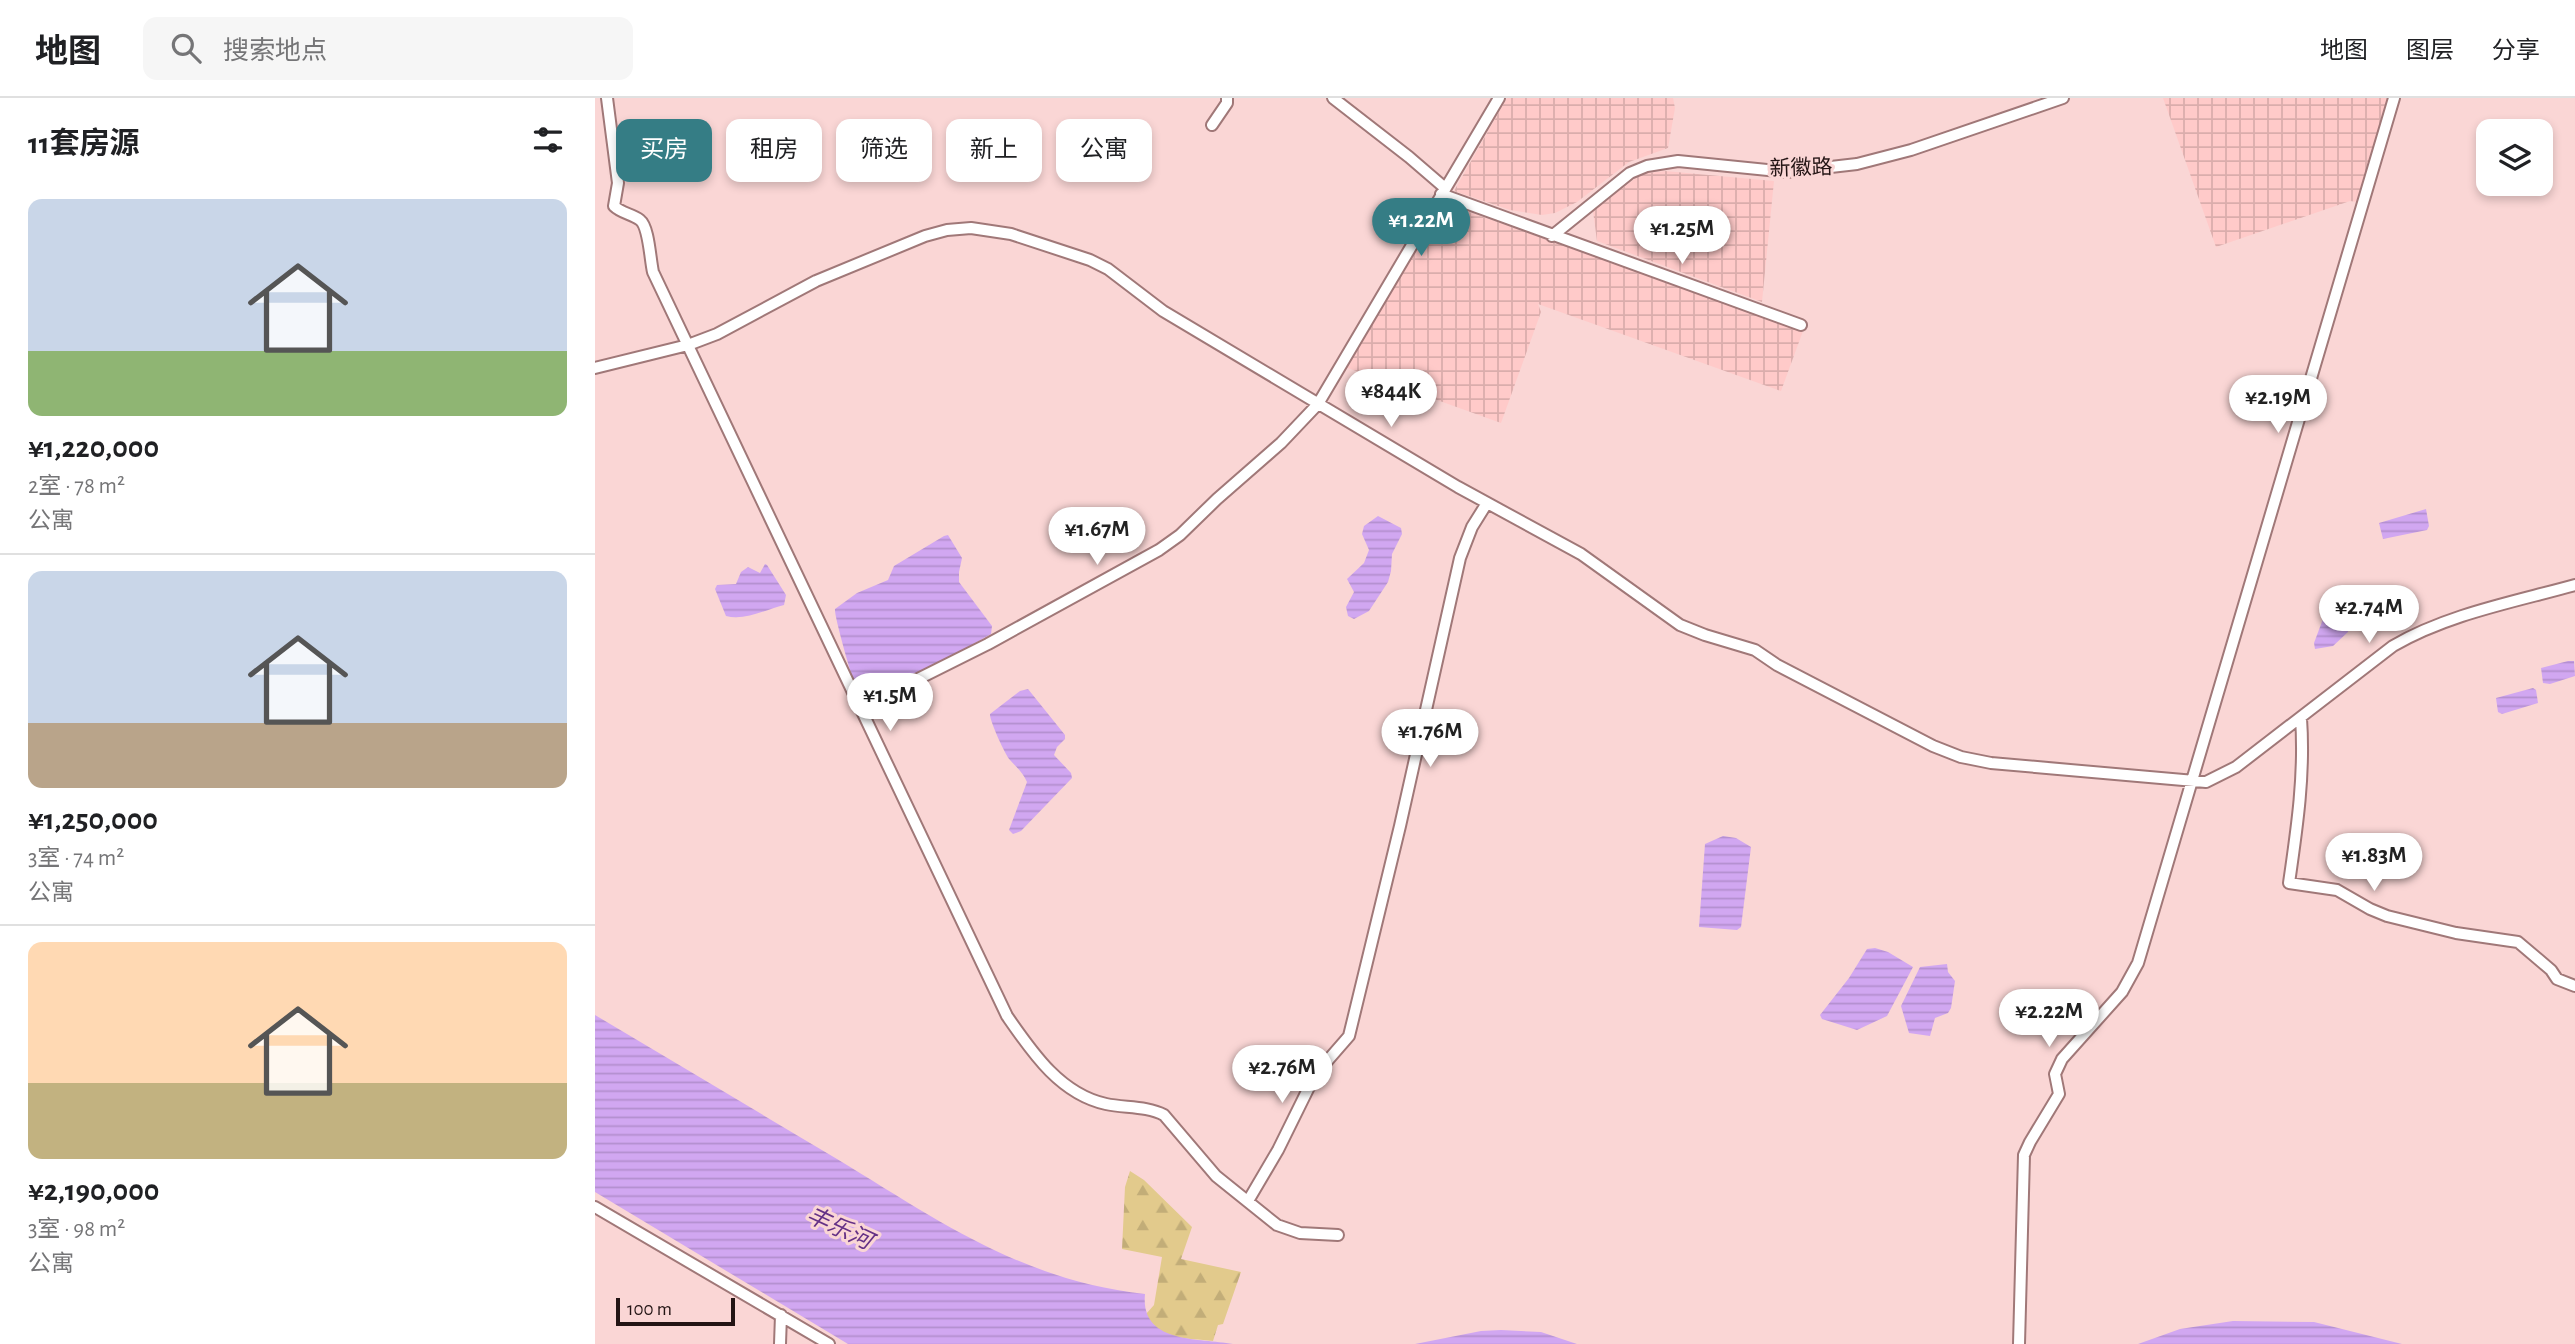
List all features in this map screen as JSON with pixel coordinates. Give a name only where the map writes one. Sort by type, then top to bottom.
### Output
[{"type":"street","points":[[607,98],[618,183],[614,206],[639,219],[644,225],[653,271],[1007,1016],[1028,1045],[1066,1087],[1081,1096],[1122,1108],[1154,1111],[1169,1118],[1216,1176],[1277,1225],[1289,1230],[1338,1235]]},
{"type":"street","points":[[1212,125],[1227,103],[1227,98]]},
{"type":"street","points":[[1333,98],[1409,157],[1443,191],[1552,236],[1801,326]]},
{"type":"street","points":[[860,708],[976,650],[1159,550],[1181,534],[1281,443],[1318,404],[1499,98]]},
{"type":"street","name":"新徽路","points":[[1552,236],[1630,173],[1647,166],[1678,161],[1787,172],[1857,164],[1911,150],[2063,98]]},
{"type":"street","points":[[2019,1344],[2024,1155],[2059,1094],[2055,1074],[2062,1059],[2122,992],[2134,973],[2394,98]]},
{"type":"street","points":[[595,368],[688,345],[717,334],[816,281],[914,240],[947,230],[981,229],[1011,234],[1099,264],[1163,312],[1487,503],[1581,554],[1680,625],[1755,650],[1777,665],[1942,750],[1991,763],[2206,782],[2228,772],[2393,646],[2417,632],[2480,611],[2575,585]]},
{"type":"street","points":[[1248,1201],[1278,1150],[1315,1074],[1349,1036],[1401,826],[1460,558],[1472,527],[1487,503]]},
{"type":"street","points":[[2301,718],[2303,744],[2300,799],[2289,883],[2337,890],[2387,916],[2456,933],[2518,942],[2551,970],[2557,979],[2575,986]]},
{"type":"street","points":[[595,1207],[829,1344]]},
{"type":"street","points":[[780,1344],[781,1315]]},
{"type":"shaded area","points":[[1507,98],[1673,98],[1675,108],[1668,148],[1629,162],[1577,202],[1555,213],[1542,215],[1510,210],[1454,191]]},
{"type":"shaded area","points":[[2163,98],[2387,98],[2357,202],[2350,201],[2216,247]]},
{"type":"shaded area","points":[[1665,171],[1774,181],[1762,302],[1597,241],[1593,211],[1641,174]]},
{"type":"shaded area","points":[[1444,203],[1803,331],[1781,391],[1538,304],[1541,312],[1501,423],[1345,367]]},
{"type":"green space","points":[[1130,1171],[1144,1180],[1192,1227],[1181,1259],[1241,1272],[1223,1324],[1218,1325],[1213,1341],[1166,1333],[1151,1323],[1146,1314],[1154,1305],[1162,1257],[1122,1249],[1125,1187]]},
{"type":"water","points":[[2426,509],[2429,526],[2427,530],[2383,539],[2379,523]]},
{"type":"water","points":[[1378,516],[1401,528],[1402,534],[1392,554],[1388,582],[1369,611],[1354,619],[1348,616],[1346,607],[1354,592],[1347,579],[1364,563],[1369,550],[1362,534],[1364,526]]},
{"type":"water","points":[[948,535],[962,558],[959,582],[992,626],[991,634],[910,680],[906,677],[874,694],[863,693],[853,679],[835,609],[857,593],[888,580],[894,566]]},
{"type":"water","points":[[765,564],[786,595],[784,605],[747,616],[726,616],[715,589],[717,585],[736,584],[741,572],[748,567],[760,573]]},
{"type":"water","points":[[2335,593],[2351,595],[2348,632],[2333,646],[2315,649],[2314,643]]},
{"type":"water","points":[[2574,661],[2575,676],[2550,684],[2543,683],[2541,668]]},
{"type":"water","points":[[2533,688],[2536,690],[2538,703],[2502,714],[2498,712],[2496,698]]},
{"type":"water","points":[[1028,689],[1065,735],[1054,755],[1071,773],[1072,778],[1021,831],[1013,834],[1009,830],[1027,782],[1005,751],[990,714],[1020,691]]},
{"type":"water","points":[[1723,836],[1736,838],[1751,847],[1741,927],[1737,930],[1699,927],[1705,844]]},
{"type":"water","points":[[1875,948],[1888,952],[1913,967],[1887,1016],[1857,1030],[1822,1019],[1820,1015],[1849,978],[1867,949]]},
{"type":"water","points":[[1947,964],[1948,972],[1955,981],[1951,1008],[1948,1013],[1935,1018],[1930,1036],[1909,1033],[1901,1006],[1920,967]]},
{"type":"water","name":"丰乐河","points":[[595,1015],[983,1245],[1059,1276],[1100,1287],[1145,1294],[1146,1310],[1152,1322],[1174,1336],[1233,1344],[848,1344],[595,1192]]},
{"type":"water","points":[[2233,1321],[2314,1322],[2402,1344],[2138,1344],[2180,1329]]},
{"type":"water","points":[[1481,1331],[1541,1332],[1577,1344],[1415,1344]]}]
